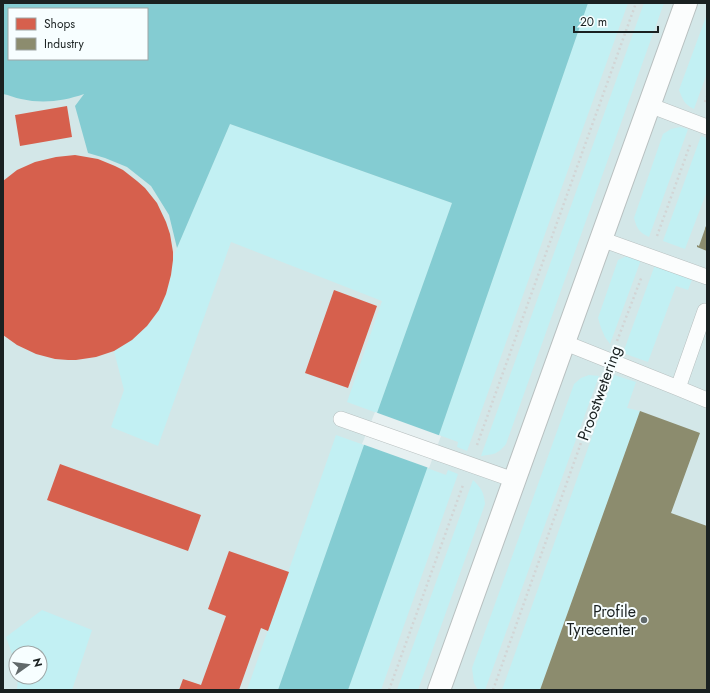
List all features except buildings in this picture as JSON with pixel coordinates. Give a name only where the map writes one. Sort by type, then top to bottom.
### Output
[{"type":"street","points":[[439,690],[686,3]]},
{"type":"lane","points":[[649,105],[702,125]]},
{"type":"lane","points":[[601,239],[707,277]]},
{"type":"lane","points":[[678,388],[705,312]]},
{"type":"lane","points":[[564,342],[707,400]]},
{"type":"lane","points":[[341,419],[514,480]]},
{"type":"path","points":[[389,690],[636,3]]},
{"type":"path","name":"Proostwetering","points":[[493,690],[610,361],[702,125],[707,97]]},
{"type":"shaded area","points":[[3,3],[707,3],[707,690],[3,690]]},
{"type":"shaded area","points":[[3,3],[588,3],[439,435],[348,690],[278,690],[364,445],[377,413],[452,203],[230,124],[177,248],[169,215],[151,186],[127,167],[88,153],[75,106],[84,94],[61,100],[29,101],[3,94]]},
{"type":"shaded area","points":[[588,3],[628,3],[467,451],[457,447],[458,442],[439,435]]},
{"type":"shaded area","points":[[644,3],[664,3],[506,444],[495,453],[481,456]]},
{"type":"shaded area","points":[[707,14],[707,73],[694,109],[684,101],[679,90]]},
{"type":"shaded area","points":[[230,124],[452,203],[377,413],[347,402],[382,301],[231,242],[158,446],[111,427],[124,390],[114,351],[133,339],[149,324],[161,306],[169,285],[174,254]]},
{"type":"shaded area","points":[[680,127],[688,129],[649,237],[639,230],[634,218],[663,134],[671,129]]},
{"type":"shaded area","points":[[701,136],[707,138],[707,191],[685,249],[663,241]]},
{"type":"shaded area","points":[[627,256],[642,257],[610,344],[605,337],[598,318],[618,260]]},
{"type":"shaded area","points":[[656,262],[693,277],[688,290],[676,286],[648,362],[623,353]]},
{"type":"shaded area","points":[[589,375],[599,376],[485,690],[478,690],[474,683],[472,668],[574,384],[581,378]]},
{"type":"shaded area","points":[[614,375],[636,382],[627,408],[640,411],[540,690],[502,690]]},
{"type":"shaded area","points":[[336,435],[364,445],[278,690],[247,690]]},
{"type":"shaded area","points":[[427,468],[446,475],[448,470],[458,474],[381,690],[348,690]]},
{"type":"shaded area","points":[[473,480],[482,490],[485,504],[418,690],[397,690]]},
{"type":"shaded area","points":[[42,610],[92,630],[72,690],[17,690],[17,685],[48,685],[48,645],[9,645],[6,637]]},
{"type":"pier","points":[[375,412],[441,436],[429,468],[362,444]]},
{"type":"place","name":"Profile Tyrecenter","points":[[644,620]]}]
